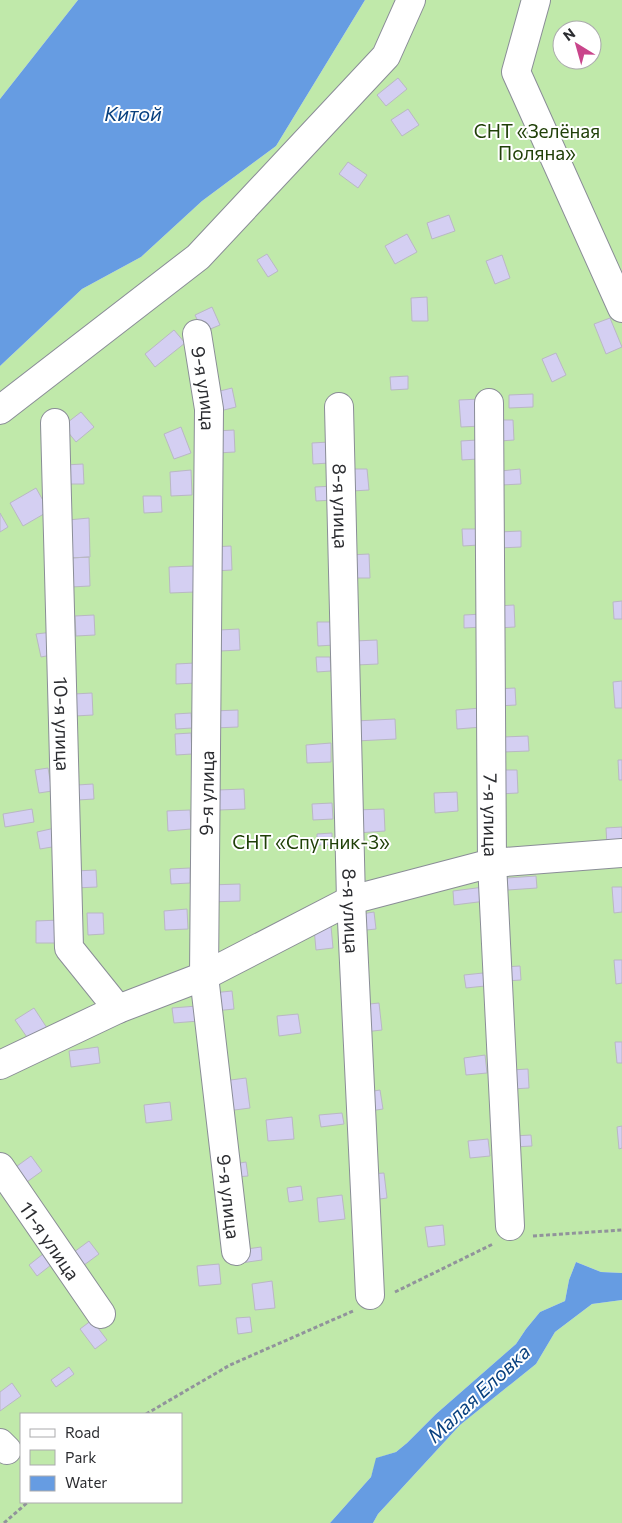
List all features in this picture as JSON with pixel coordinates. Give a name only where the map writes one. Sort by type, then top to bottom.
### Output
[{"type":"street","points":[[0,410],[198,257],[386,56],[411,0]]},
{"type":"street","points":[[536,0],[516,72],[622,308]]},
{"type":"street","name":"9-я улица","points":[[197,334],[210,409],[204,976],[236,1250]]},
{"type":"street","name":"7-я улица","points":[[489,403],[492,863],[510,1226]]},
{"type":"street","name":"8-я улица","points":[[339,407],[351,900],[370,1295]]},
{"type":"street","name":"10-я улица","points":[[55,423],[69,948],[118,1009]]},
{"type":"street","points":[[0,1065],[118,1009],[204,976],[351,900],[492,863],[622,853]]},
{"type":"street","name":"11-я улица","points":[[0,1167],[101,1314]]},
{"type":"path","points":[[4,1523],[27,1503]]},
{"type":"green space","points":[[0,0],[78,0],[0,99]]},
{"type":"green space","name":"СНТ «Спутник-3»","points":[[365,0],[622,0],[622,1273],[601,1272],[576,1262],[569,1280],[565,1301],[540,1312],[516,1344],[436,1414],[407,1443],[396,1452],[377,1458],[371,1477],[330,1523],[0,1523],[0,366],[82,289],[141,257],[202,201],[276,146]]},
{"type":"green space","points":[[622,1300],[622,1523],[373,1523],[378,1514],[460,1425],[536,1364],[555,1332],[592,1304]]},
{"type":"water","name":"Китой","points":[[78,0],[365,0],[276,146],[202,201],[141,257],[82,289],[0,366],[0,99]]},
{"type":"water","name":"Малая Еловка","points":[[576,1262],[601,1272],[622,1273],[622,1300],[592,1304],[555,1332],[536,1364],[460,1425],[378,1514],[373,1523],[330,1523],[371,1477],[376,1458],[396,1452],[407,1443],[436,1414],[516,1344],[540,1312],[565,1301],[569,1280]]},
{"type":"building","points":[[398,78],[407,89],[386,106],[377,95]]},
{"type":"building","points":[[408,109],[419,125],[402,136],[391,120]]},
{"type":"building","points":[[348,162],[367,175],[358,188],[339,174]]},
{"type":"building","points":[[449,215],[455,231],[432,239],[427,223]]},
{"type":"building","points":[[407,234],[417,252],[395,264],[385,246]]},
{"type":"building","points":[[267,254],[278,271],[268,277],[257,260]]},
{"type":"building","points":[[502,255],[510,278],[495,284],[486,261]]},
{"type":"building","points":[[427,297],[428,321],[412,321],[411,298]]},
{"type":"building","points":[[212,307],[220,325],[203,332],[195,315]]},
{"type":"building","points":[[610,318],[622,347],[606,354],[594,324]]},
{"type":"building","points":[[174,330],[185,343],[155,367],[145,354]]},
{"type":"building","points":[[556,353],[566,375],[552,382],[542,359]]},
{"type":"building","points":[[408,376],[408,389],[391,390],[390,377]]},
{"type":"building","points":[[232,388],[236,407],[216,412],[212,393]]},
{"type":"building","points":[[533,394],[533,407],[509,408],[509,395]]},
{"type":"building","points":[[481,399],[482,426],[461,427],[459,400]]},
{"type":"building","points":[[81,412],[94,427],[76,442],[63,426]]},
{"type":"building","points":[[499,420],[513,420],[514,440],[500,441]]},
{"type":"building","points":[[181,427],[191,453],[174,459],[164,434]]},
{"type":"building","points":[[234,430],[235,452],[217,453],[216,431]]},
{"type":"building","points":[[477,440],[478,459],[462,460],[461,441]]},
{"type":"building","points":[[329,442],[330,463],[313,464],[312,443]]},
{"type":"building","points":[[83,464],[84,484],[66,484],[65,465]]},
{"type":"building","points":[[351,469],[367,469],[369,490],[352,491]]},
{"type":"building","points":[[520,469],[521,484],[501,485],[501,471]]},
{"type":"building","points":[[191,470],[192,495],[171,496],[170,472]]},
{"type":"building","points":[[334,486],[334,500],[316,501],[315,487]]},
{"type":"building","points":[[36,488],[49,511],[23,526],[10,503]]},
{"type":"building","points":[[143,496],[161,496],[162,512],[144,513]]},
{"type":"building","points":[[0,513],[8,527],[0,532]]},
{"type":"building","points":[[89,518],[90,557],[70,558],[68,520]]},
{"type":"building","points":[[462,529],[479,529],[479,545],[463,546]]},
{"type":"building","points":[[521,531],[521,547],[499,548],[499,532]]},
{"type":"building","points":[[231,546],[232,570],[214,571],[213,547]]},
{"type":"building","points":[[369,554],[370,578],[350,578],[349,555]]},
{"type":"building","points":[[89,557],[90,586],[71,587],[70,558]]},
{"type":"building","points":[[194,566],[195,592],[170,593],[169,567]]},
{"type":"building","points":[[622,601],[622,619],[614,619],[613,602]]},
{"type":"building","points":[[514,605],[515,627],[498,628],[497,606]]},
{"type":"building","points":[[483,614],[483,627],[464,628],[464,615]]},
{"type":"building","points":[[94,615],[95,635],[76,636],[75,616]]},
{"type":"building","points":[[317,622],[333,622],[334,645],[318,646]]},
{"type":"building","points":[[239,629],[240,650],[220,651],[219,630]]},
{"type":"building","points":[[53,632],[57,654],[41,657],[36,634]]},
{"type":"building","points":[[377,640],[378,664],[356,665],[355,641]]},
{"type":"building","points":[[316,657],[330,657],[331,671],[317,672]]},
{"type":"building","points":[[195,663],[196,683],[176,684],[176,664]]},
{"type":"building","points":[[622,681],[622,708],[615,708],[613,682]]},
{"type":"building","points":[[515,688],[516,705],[497,706],[496,689]]},
{"type":"building","points":[[92,693],[93,715],[75,716],[74,694]]},
{"type":"building","points":[[481,708],[482,727],[457,729],[456,710]]},
{"type":"building","points":[[238,710],[238,727],[214,728],[213,711]]},
{"type":"building","points":[[191,713],[192,728],[176,729],[175,714]]},
{"type":"building","points":[[395,719],[396,739],[356,741],[355,721]]},
{"type":"building","points":[[191,733],[192,754],[176,755],[175,734]]},
{"type":"building","points":[[528,736],[529,751],[503,752],[503,737]]},
{"type":"building","points":[[331,743],[331,762],[307,763],[306,745]]},
{"type":"building","points":[[618,760],[622,760],[622,780],[619,780]]},
{"type":"building","points":[[48,768],[52,791],[39,793],[35,770]]},
{"type":"building","points":[[496,770],[517,770],[518,793],[498,794]]},
{"type":"building","points":[[93,784],[94,799],[78,800],[77,785]]},
{"type":"building","points":[[244,789],[245,809],[219,810],[218,790]]},
{"type":"building","points":[[457,792],[458,811],[435,813],[434,793]]},
{"type":"building","points":[[332,803],[333,819],[313,820],[312,804]]},
{"type":"building","points":[[32,809],[34,822],[5,827],[3,814]]},
{"type":"building","points":[[384,809],[385,831],[357,833],[355,810]]},
{"type":"building","points":[[190,810],[191,829],[168,831],[167,811]]},
{"type":"building","points":[[622,827],[622,846],[607,846],[606,828]]},
{"type":"building","points":[[55,828],[58,846],[40,849],[37,832]]},
{"type":"building","points":[[332,833],[332,845],[317,845],[317,834]]},
{"type":"building","points":[[190,868],[190,883],[171,884],[170,869]]},
{"type":"building","points":[[96,870],[97,887],[75,888],[75,871]]},
{"type":"building","points":[[536,876],[537,888],[508,890],[507,878]]},
{"type":"building","points":[[240,884],[240,901],[210,902],[209,885]]},
{"type":"building","points":[[484,887],[486,901],[454,905],[453,891]]},
{"type":"building","points":[[612,887],[622,887],[622,912],[614,913]]},
{"type":"building","points":[[187,909],[188,929],[165,930],[164,911]]},
{"type":"building","points":[[374,912],[376,929],[357,931],[355,915]]},
{"type":"building","points":[[87,913],[103,913],[104,934],[88,935]]},
{"type":"building","points":[[60,920],[61,943],[36,943],[36,921]]},
{"type":"building","points":[[331,926],[333,948],[316,950],[314,928]]},
{"type":"building","points":[[614,960],[622,960],[622,983],[616,984]]},
{"type":"building","points":[[520,966],[521,980],[505,981],[504,967]]},
{"type":"building","points":[[483,973],[485,986],[466,988],[464,975]]},
{"type":"building","points":[[232,991],[234,1009],[215,1011],[212,993]]},
{"type":"building","points":[[379,1003],[382,1030],[364,1032],[360,1005]]},
{"type":"building","points":[[197,1006],[199,1021],[174,1023],[172,1008]]},
{"type":"building","points":[[34,1008],[47,1028],[29,1040],[15,1020]]},
{"type":"building","points":[[298,1014],[301,1033],[279,1036],[277,1016]]},
{"type":"building","points":[[615,1042],[622,1042],[622,1063],[617,1063]]},
{"type":"building","points":[[98,1047],[100,1063],[71,1067],[69,1051]]},
{"type":"building","points":[[485,1055],[487,1073],[466,1075],[464,1058]]},
{"type":"building","points":[[528,1069],[529,1088],[512,1089],[511,1070]]},
{"type":"building","points":[[246,1078],[250,1108],[227,1111],[223,1081]]},
{"type":"building","points":[[380,1090],[383,1109],[370,1111],[368,1092]]},
{"type":"building","points":[[170,1102],[172,1120],[146,1123],[144,1105]]},
{"type":"building","points":[[342,1113],[344,1124],[321,1127],[319,1115]]},
{"type":"building","points":[[292,1117],[294,1139],[268,1141],[266,1120]]},
{"type":"building","points":[[622,1126],[622,1148],[619,1149],[617,1127]]},
{"type":"building","points":[[531,1135],[532,1146],[514,1147],[514,1136]]},
{"type":"building","points":[[488,1139],[490,1156],[470,1158],[468,1141]]},
{"type":"building","points":[[31,1156],[42,1171],[24,1184],[13,1169]]},
{"type":"building","points":[[246,1162],[248,1176],[236,1177],[234,1164]]},
{"type":"building","points":[[384,1173],[387,1198],[373,1200],[370,1174]]},
{"type":"building","points":[[301,1186],[303,1200],[289,1202],[287,1188]]},
{"type":"building","points":[[342,1195],[345,1219],[319,1222],[317,1198]]},
{"type":"building","points":[[443,1225],[445,1245],[428,1247],[425,1227]]},
{"type":"building","points":[[89,1241],[99,1254],[80,1268],[70,1255]]},
{"type":"building","points":[[261,1247],[262,1260],[241,1263],[240,1250]]},
{"type":"building","points":[[43,1254],[51,1265],[37,1276],[29,1265]]},
{"type":"building","points":[[219,1264],[221,1284],[199,1286],[197,1266]]},
{"type":"building","points":[[272,1281],[275,1308],[255,1310],[252,1284]]},
{"type":"building","points":[[250,1317],[252,1332],[238,1334],[236,1318]]},
{"type":"building","points":[[92,1320],[107,1340],[95,1349],[80,1329]]},
{"type":"building","points":[[69,1367],[74,1374],[56,1387],[51,1380]]},
{"type":"building","points":[[12,1383],[21,1396],[0,1411],[0,1392]]},
{"type":"park label","name":"СНТ «Зелёная Поляна»","points":[[537,141]]}]
